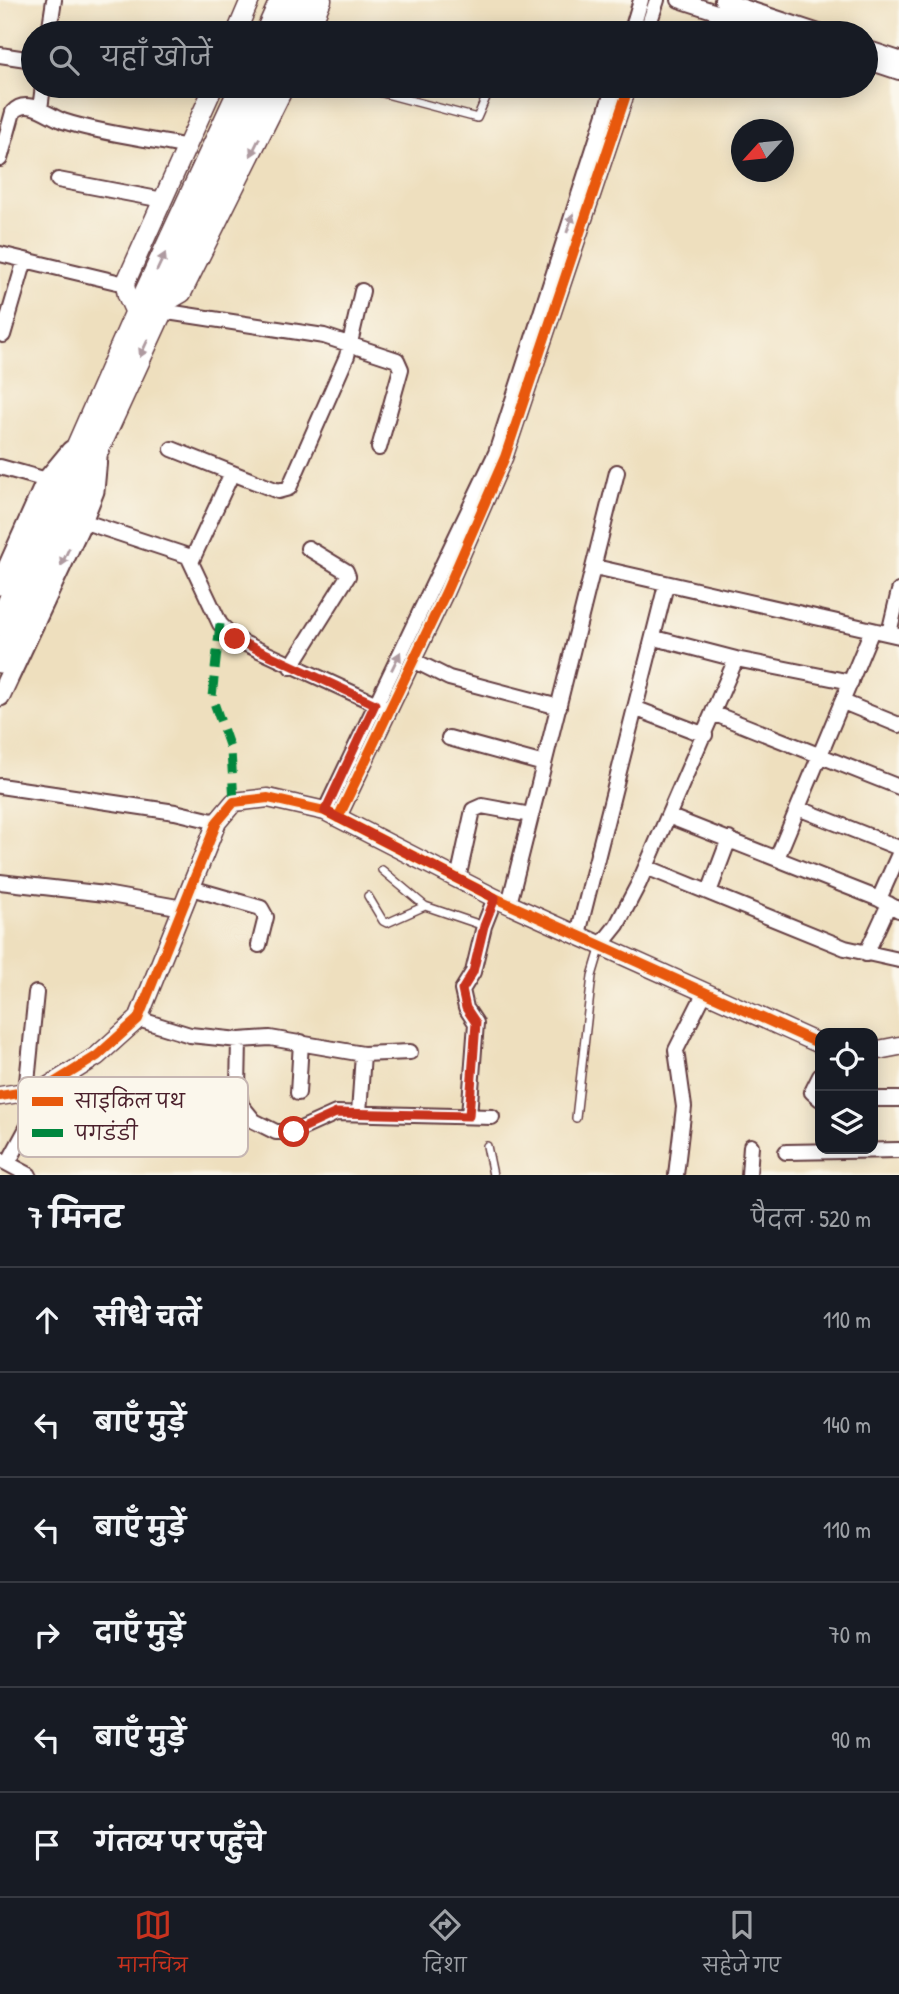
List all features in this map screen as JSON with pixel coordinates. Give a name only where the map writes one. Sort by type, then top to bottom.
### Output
[{"type":"highway","points":[[277,21],[282,0]]},
{"type":"highway","points":[[91,441],[136,315],[237,98]]},
{"type":"highway","points":[[0,661],[8,606],[91,441],[163,307],[259,98]]},
{"type":"main road","points":[[8,606],[47,480],[91,441]]},
{"type":"main road","points":[[0,696],[94,491],[91,441]]},
{"type":"street","points":[[51,21],[54,0]]},
{"type":"street","points":[[241,21],[250,0]]},
{"type":"street","points":[[308,18],[322,0]]},
{"type":"street","points":[[635,21],[641,0]]},
{"type":"street","points":[[650,21],[657,0]]},
{"type":"street","points":[[679,0],[743,21]]},
{"type":"street","points":[[722,0],[786,21]]},
{"type":"street","points":[[878,52],[899,59]]},
{"type":"street","points":[[0,55],[21,58]]},
{"type":"street","points":[[878,65],[899,72]]},
{"type":"street","points":[[40,108],[41,98]]},
{"type":"street","points":[[136,315],[125,284],[209,98]]},
{"type":"street","points":[[163,307],[182,292],[186,285],[279,98]]},
{"type":"street","points":[[332,814],[496,453],[610,98]]},
{"type":"street","points":[[382,707],[413,660],[505,457],[625,98]]},
{"type":"street","points":[[0,159],[13,112],[23,106],[40,108],[64,121],[188,146]]},
{"type":"street","points":[[58,180],[163,200]]},
{"type":"street","points":[[0,254],[125,284]]},
{"type":"street","points":[[3,335],[26,260]]},
{"type":"street","points":[[172,449],[278,491],[289,488],[352,344],[362,291]]},
{"type":"street","points":[[163,307],[324,336],[392,358],[401,365],[379,448]]},
{"type":"street","points":[[0,467],[47,480]]},
{"type":"street","points":[[469,1116],[476,1023],[466,1008],[462,990],[473,972],[484,926],[502,901],[531,815],[617,472]]},
{"type":"street","points":[[192,561],[232,473]]},
{"type":"street","points":[[82,521],[182,553],[192,561],[226,632],[291,667],[382,707]]},
{"type":"street","points":[[291,667],[348,576],[346,571],[308,548]]},
{"type":"street","points":[[595,567],[894,635],[899,591]]},
{"type":"street","points":[[578,934],[655,638],[666,585]]},
{"type":"street","points":[[776,858],[872,630]]},
{"type":"street","points":[[655,638],[736,659],[851,681]]},
{"type":"street","points":[[601,945],[617,925],[646,867],[715,714],[736,659]]},
{"type":"street","points":[[413,660],[449,678],[559,707]]},
{"type":"street","points":[[843,702],[899,725]]},
{"type":"street","points":[[637,709],[705,735]]},
{"type":"street","points":[[715,714],[899,787]]},
{"type":"street","points":[[449,738],[544,764]]},
{"type":"street","points":[[0,786],[175,812],[217,822]]},
{"type":"street","points":[[59,1077],[97,1056],[138,1019],[217,822],[234,802],[268,798],[332,814],[502,901],[815,1042]]},
{"type":"street","points":[[458,878],[472,810],[482,806],[531,815]]},
{"type":"street","points":[[798,808],[899,848]]},
{"type":"street","points":[[668,816],[889,905]]},
{"type":"street","points":[[709,892],[729,839]]},
{"type":"street","points":[[866,954],[889,905],[899,854]]},
{"type":"street","points":[[646,867],[866,954],[899,960]]},
{"type":"street","points":[[0,882],[105,894],[183,908]]},
{"type":"street","points":[[191,888],[261,908],[267,917],[259,946]]},
{"type":"street","points":[[676,1175],[684,1107],[676,1068],[676,1050],[705,992]]},
{"type":"street","points":[[35,1077],[36,993]]},
{"type":"street","points":[[138,1019],[174,1032],[239,1040],[261,1037],[363,1054],[410,1052]]},
{"type":"street","points":[[239,1040],[239,1077]]},
{"type":"street","points":[[298,1093],[301,1042]]},
{"type":"street","points":[[878,1050],[899,1046]]},
{"type":"street","points":[[359,1113],[363,1054]]},
{"type":"street","points":[[0,1096],[18,1093]]},
{"type":"street","points":[[878,1099],[899,1100]]},
{"type":"street","points":[[248,1115],[261,1126],[276,1132],[294,1132],[330,1114],[492,1117]]},
{"type":"street","points":[[18,1140],[4,1161],[29,1175]]},
{"type":"street","points":[[749,1175],[751,1146]]},
{"type":"street","points":[[786,1152],[899,1150]]},
{"type":"lane","points":[[401,98],[477,118],[486,98]]},
{"type":"lane","points":[[382,870],[425,906],[484,926]]},
{"type":"lane","points":[[368,896],[383,921],[387,923],[425,906]]},
{"type":"lane","points":[[576,1118],[592,976],[601,945]]},
{"type":"lane","points":[[487,1146],[493,1175]]},
{"type":"marked path","points":[[220,624],[212,697],[231,751],[234,802]]},
{"type":"cycle path","points":[[338,818],[446,592],[505,457],[625,98]]},
{"type":"cycle path","points":[[63,1077],[97,1056],[138,1019],[217,822],[234,802],[268,798],[325,811],[495,898],[815,1042]]},
{"type":"cycle path","points":[[0,1096],[18,1093]]},
{"type":"route","points":[[235,639],[375,704],[325,811],[495,898],[478,944],[473,972],[462,990],[466,1008],[476,1023],[469,1116],[336,1113],[294,1132]]}]
